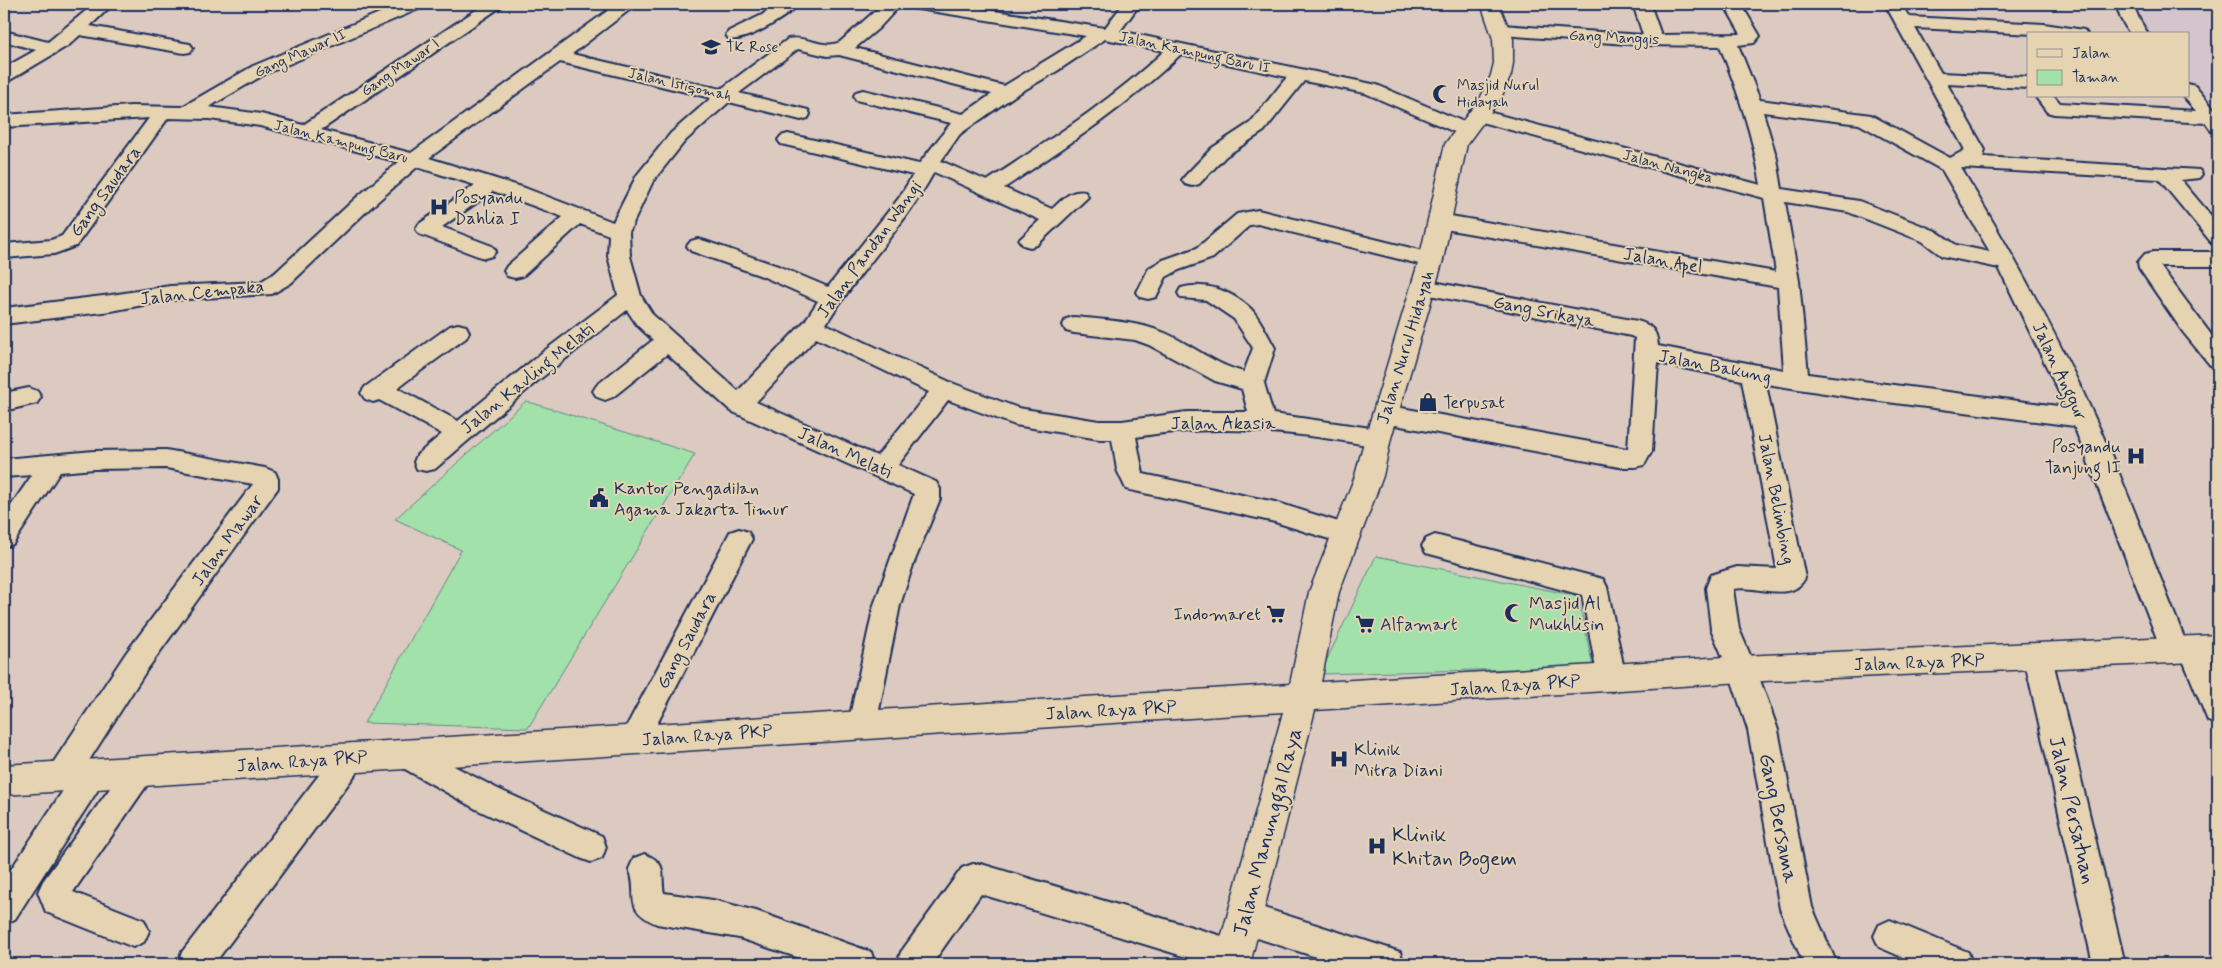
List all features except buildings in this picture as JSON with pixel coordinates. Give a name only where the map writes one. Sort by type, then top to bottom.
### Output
[{"type":"street","points":[[4,76],[77,29],[104,4]]},
{"type":"street","name":"Gang Mawar II","points":[[190,111],[259,70],[415,4]]},
{"type":"street","name":"Gang Mawar I","points":[[305,132],[496,4]]},
{"type":"street","name":"Jalan Kampung Baru","points":[[4,121],[190,111],[236,116],[414,160],[628,4]]},
{"type":"street","points":[[735,35],[768,19],[789,4]]},
{"type":"street","points":[[841,50],[873,25],[892,4]]},
{"type":"street","name":"Jalan Kampung Baru II","points":[[918,4],[1106,33],[1300,73],[1370,89],[1470,122]]},
{"type":"street","name":"Jalan Pandan Wangi","points":[[739,405],[813,327],[832,298],[908,201],[943,142],[964,120],[1106,33],[1132,4]]},
{"type":"street","name":"Jalan Nurul Hidayah","points":[[1302,699],[1324,592],[1345,534],[1360,500],[1431,260],[1456,144],[1470,122],[1491,98],[1500,79],[1504,47],[1502,30],[1490,4]]},
{"type":"street","points":[[1642,4],[1654,40]]},
{"type":"street","name":"Gang Manggis","points":[[1502,30],[1654,40],[1726,41],[1748,39],[1751,36],[1733,4]]},
{"type":"street","points":[[2125,4],[2130,19],[2137,32]]},
{"type":"street","points":[[1898,13],[2064,32]]},
{"type":"street","points":[[1898,13],[1976,150],[1975,154],[1954,164]]},
{"type":"street","points":[[77,29],[184,48]]},
{"type":"street","points":[[4,36],[50,48]]},
{"type":"street","points":[[1726,41],[1752,105],[1767,159],[1788,281],[1797,382]]},
{"type":"street","name":"Jalan Melati","points":[[862,725],[887,605],[928,493],[923,486],[739,405],[645,320],[630,297],[619,256],[618,232],[644,178],[660,157],[725,95],[794,43],[832,51],[841,50],[1007,92]]},
{"type":"street","points":[[989,189],[1097,118],[1139,84],[1177,48]]},
{"type":"street","name":"Jalan Istiqomah","points":[[559,56],[801,114]]},
{"type":"street","points":[[1192,180],[1219,152],[1257,127],[1300,73]]},
{"type":"street","points":[[1934,78],[2027,82]]},
{"type":"street","points":[[2190,92],[2215,122]]},
{"type":"street","points":[[863,96],[964,120]]},
{"type":"street","points":[[2046,98],[2054,108],[2060,110],[2215,122]]},
{"type":"street","points":[[1752,105],[1864,119],[1954,164],[2192,174]]},
{"type":"street","name":"Gang Saudara","points":[[4,251],[54,247],[68,241],[163,112]]},
{"type":"street","name":"Jalan Nangka","points":[[1470,122],[1772,194],[1852,206],[1928,236],[1949,251],[2007,263]]},
{"type":"street","points":[[1078,129],[1099,139]]},
{"type":"street","points":[[788,140],[927,167],[989,189],[1054,218]]},
{"type":"street","points":[[414,160],[461,173],[578,214],[618,232]]},
{"type":"street","name":"Jalan Cempaka","points":[[4,316],[111,303],[170,293],[264,289],[283,278],[414,160]]},
{"type":"street","name":"Jalan Anggur","points":[[1954,164],[2007,263],[2196,650],[2218,712]]},
{"type":"street","points":[[2165,173],[2218,238]]},
{"type":"street","points":[[485,251],[426,230],[490,184]]},
{"type":"street","points":[[1030,240],[1078,197]]},
{"type":"street","points":[[515,271],[578,214]]},
{"type":"street","points":[[1148,292],[1157,273],[1171,265],[1199,256],[1234,226],[1248,218],[1270,220],[1431,260]]},
{"type":"street","name":"Jalan Apel","points":[[1439,221],[1788,281]]},
{"type":"street","points":[[698,246],[770,271],[832,298]]},
{"type":"street","points":[[2218,259],[2154,259],[2149,262],[2150,268],[2218,359]]},
{"type":"street","name":"Gang Srikaya","points":[[1423,287],[1638,329],[1646,335],[1647,352]]},
{"type":"street","points":[[1189,293],[1210,293],[1242,314],[1264,348],[1252,383],[1263,421]]},
{"type":"street","name":"Jalan Kavling Melati","points":[[426,462],[583,331],[630,297]]},
{"type":"street","points":[[1074,324],[1138,332],[1157,339],[1223,375],[1252,383]]},
{"type":"street","points":[[813,327],[944,389],[881,469]]},
{"type":"street","points":[[458,332],[376,391],[460,433]]},
{"type":"street","points":[[605,391],[667,341]]},
{"type":"street","name":"Jalan Bakung","points":[[1385,414],[1620,458],[1635,458],[1640,451],[1647,352],[1754,375],[1797,382],[2082,418]]},
{"type":"street","name":"Jalan Belimbing","points":[[1742,669],[1726,629],[1719,588],[1720,583],[1726,579],[1751,577],[1789,582],[1792,578],[1754,375]]},
{"type":"street","name":"Jalan Akasia","points":[[944,389],[1016,416],[1099,430],[1122,430],[1175,422],[1263,421],[1312,426],[1378,438]]},
{"type":"street","points":[[4,402],[29,397]]},
{"type":"street","points":[[1122,430],[1126,445],[1128,472],[1135,482],[1275,512],[1345,534]]},
{"type":"street","name":"Jalan Mawar","points":[[4,468],[131,458],[166,459],[256,474],[266,479],[265,488],[136,662],[76,776]]},
{"type":"street","points":[[4,537],[53,463]]},
{"type":"street","name":"Gang Saudara","points":[[634,740],[739,539]]},
{"type":"street","points":[[1435,546],[1592,586],[1612,679]]},
{"type":"street","name":"Jalan Raya PKP","points":[[4,780],[1302,699],[1742,669],[2196,650]]},
{"type":"street","name":"Jalan Persatuan","points":[[2038,657],[2109,964]]},
{"type":"street","name":"Gang Bersama","points":[[1742,669],[1763,730],[1796,909],[1821,964]]},
{"type":"street","name":"Jalan Manunggal Raya","points":[[1234,960],[1302,699]]},
{"type":"street","points":[[406,754],[487,799],[590,847]]},
{"type":"street","points":[[194,964],[350,758]]},
{"type":"street","points":[[133,931],[57,901],[54,892],[140,772]]},
{"type":"street","points":[[4,908],[76,776]]},
{"type":"street","points":[[645,869],[648,873],[649,882],[646,895],[649,903],[657,908],[720,917],[768,930],[810,943],[858,964]]},
{"type":"street","points":[[913,964],[960,895],[973,880],[981,879],[1234,960]]},
{"type":"street","points":[[1244,918],[1388,964]]},
{"type":"street","points":[[1890,936],[1956,964]]},
{"type":"shaded area","points":[[2132,4],[2218,4],[2218,117],[2190,86],[2190,32],[2145,32],[2134,13]]},
{"type":"green space","points":[[526,401],[695,454],[528,728],[364,723],[461,550],[395,519]]},
{"type":"green space","points":[[1376,556],[1578,596],[1593,667],[1320,674]]},
{"type":"place","name":"TK Rose","points":[[711,47]]},
{"type":"place","name":"Masjid Nurul Hidayah","points":[[1442,94]]},
{"type":"place","name":"Posyandu Dahlia I","points":[[439,207]]},
{"type":"place","name":"Terpusat","points":[[1428,402]]},
{"type":"place","name":"Posyandu Tanjung II","points":[[2136,456]]},
{"type":"place","name":"Kantor Pengadilan Agama Jakarta Timur","points":[[599,498]]},
{"type":"place","name":"Masjid Al Mukhlisin","points":[[1514,613]]},
{"type":"place","name":"Indomaret","points":[[1276,614]]},
{"type":"place","name":"Alfamart","points":[[1365,624]]},
{"type":"place","name":"Klinik Mitra Diani","points":[[1339,759]]},
{"type":"place","name":"Klinik Khitan Bogem","points":[[1377,846]]}]
